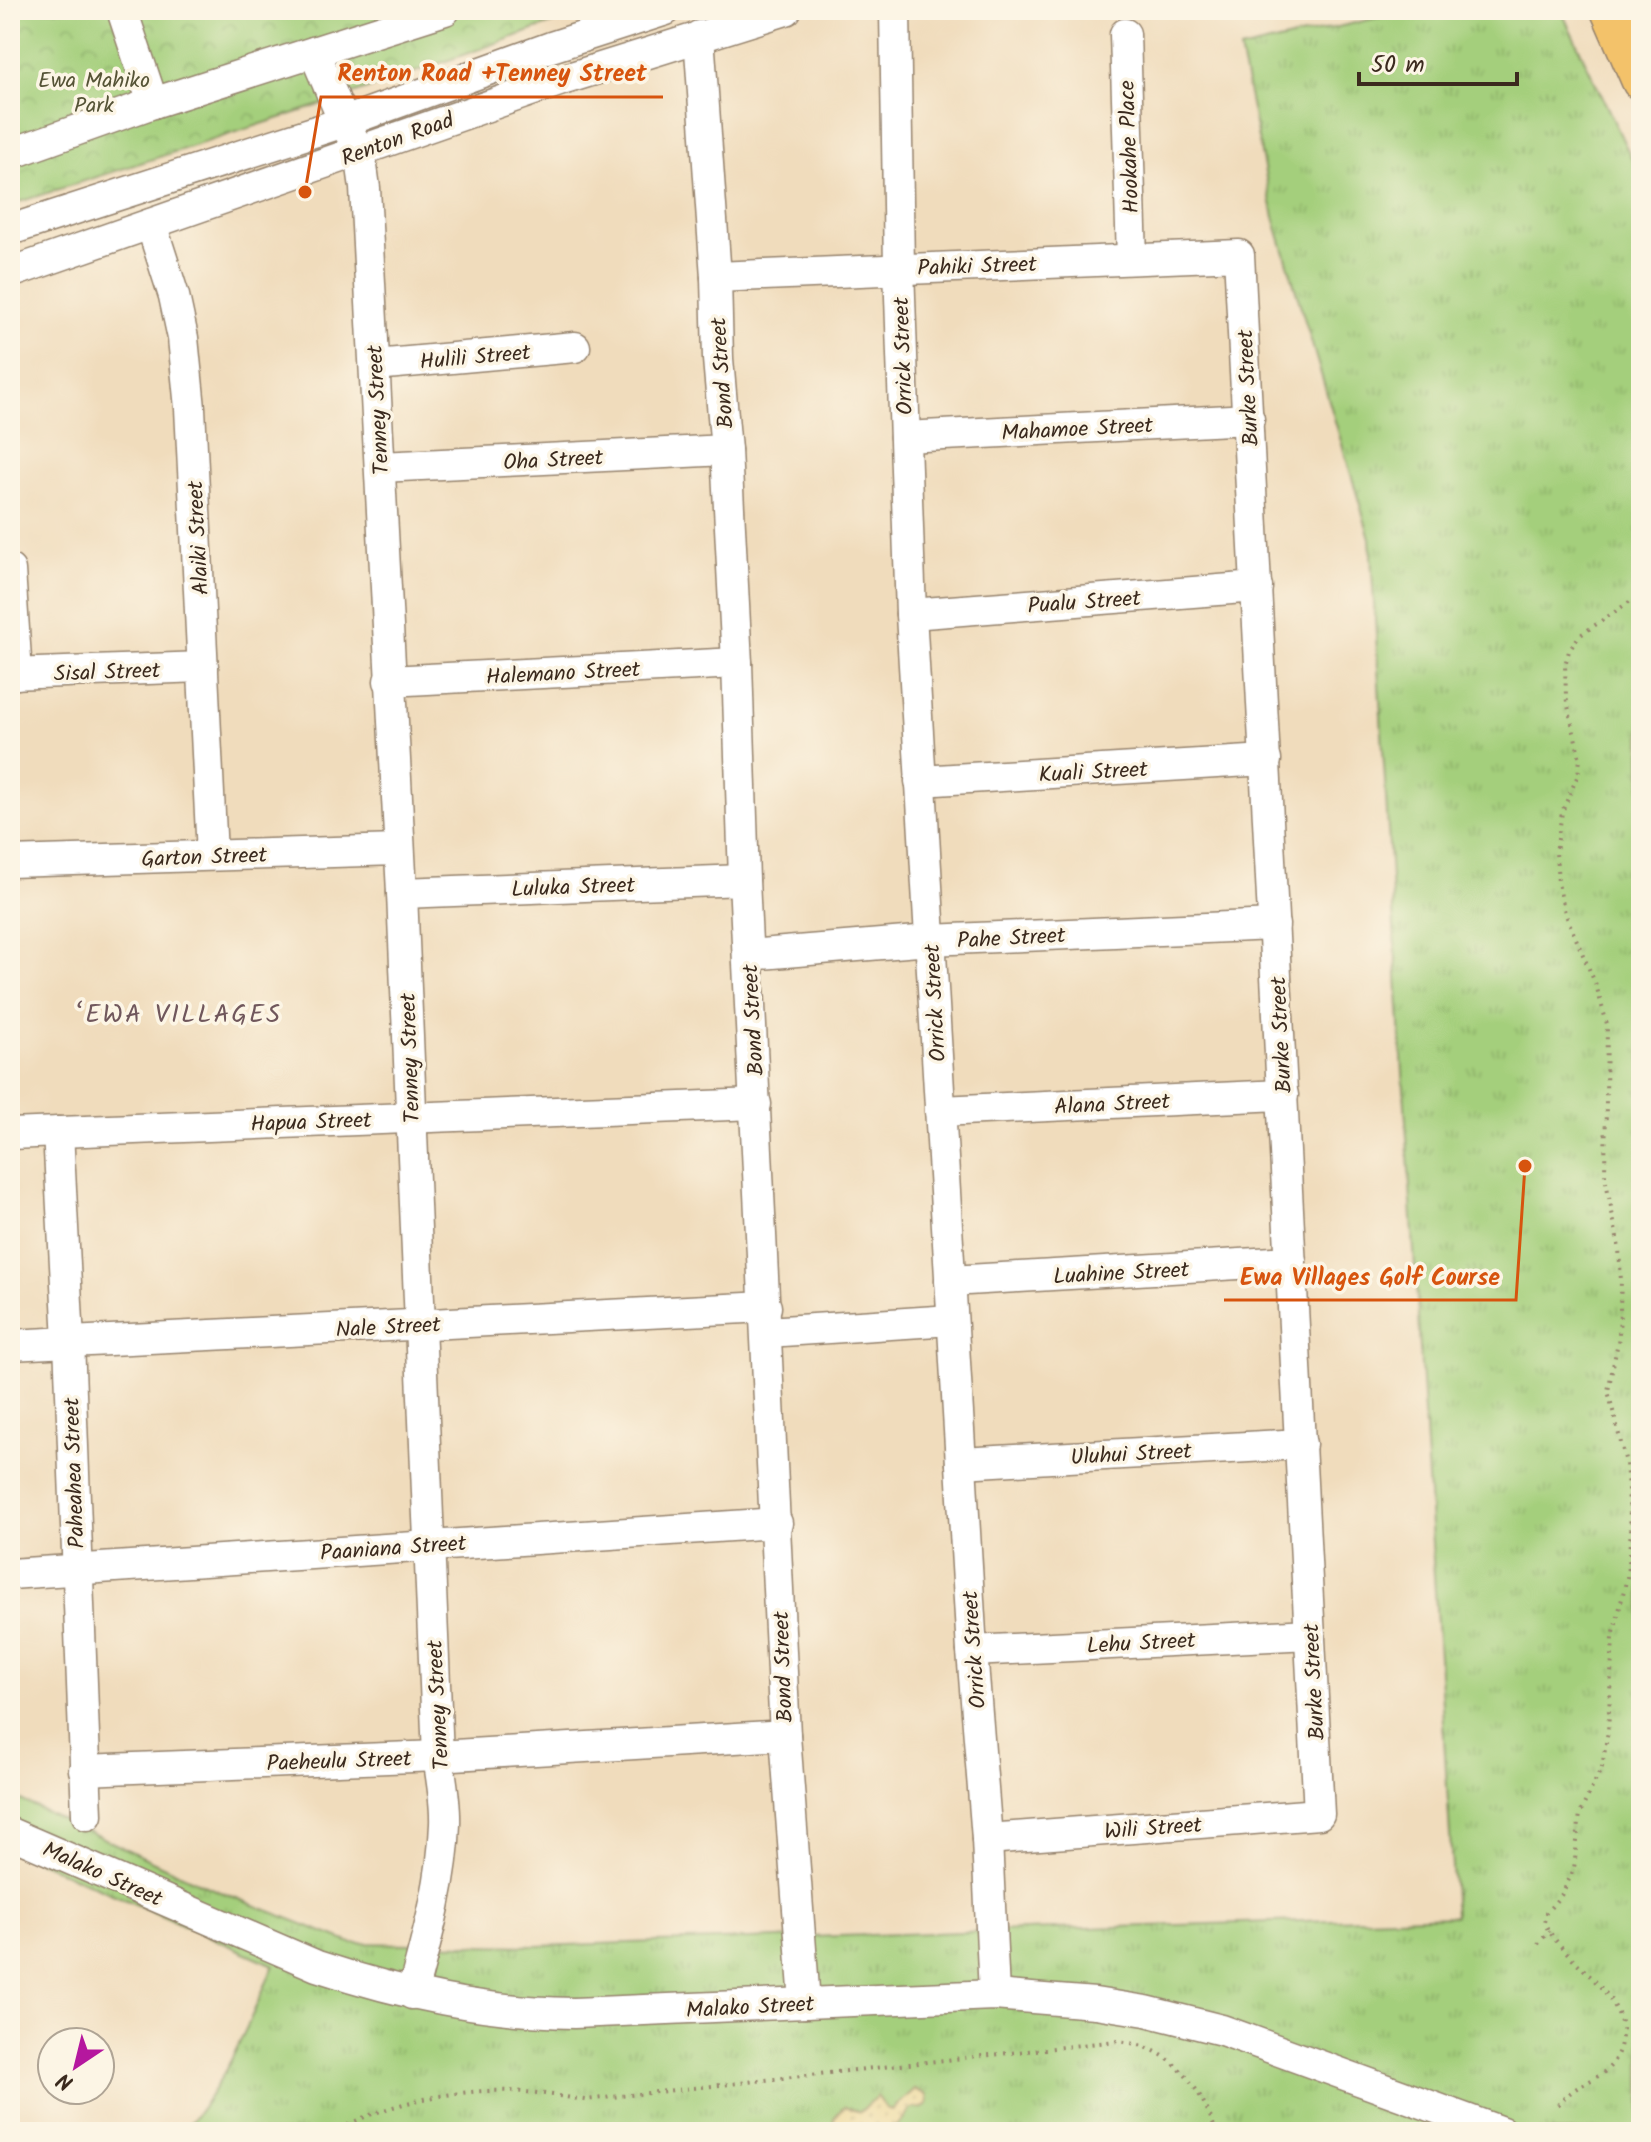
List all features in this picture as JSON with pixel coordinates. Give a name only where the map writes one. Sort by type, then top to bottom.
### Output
[{"type":"main road","points":[[1610,10],[1641,81]]},
{"type":"street","points":[[122,10],[153,103]]},
{"type":"street","points":[[10,154],[153,103],[445,10]]},
{"type":"street","name":"Renton Road","points":[[10,230],[344,122],[536,52],[666,10]]},
{"type":"street","name":"Renton Road","points":[[10,273],[562,80],[786,10]]},
{"type":"street","name":"Orrick Street","points":[[895,10],[899,268],[911,614],[994,1995]]},
{"type":"street","name":"Hookahe Place","points":[[1125,34],[1132,259]]},
{"type":"street","name":"Bond Street","points":[[699,36],[737,663],[744,880],[785,1735],[805,2003]]},
{"type":"street","name":"Tenney Street","points":[[314,52],[360,152],[365,188],[402,893],[438,1756],[445,1821],[440,1874],[412,1994]]},
{"type":"street","name":"Alaiki Street","points":[[151,224],[174,296],[183,338],[190,408],[212,855]]},
{"type":"street","name":"Pahiki Street","points":[[716,277],[1239,255]]},
{"type":"street","name":"Burke Street","points":[[1239,255],[1319,1814]]},
{"type":"street","name":"Hulili Street","points":[[375,365],[575,347]]},
{"type":"street","name":"Mahamoe Street","points":[[905,437],[1249,419]]},
{"type":"street","name":"Oha Street","points":[[380,467],[726,450]]},
{"type":"street","points":[[10,570],[13,674]]},
{"type":"street","name":"Pualu Street","points":[[911,614],[1257,587]]},
{"type":"street","name":"Halemano Street","points":[[389,681],[737,663]]},
{"type":"street","name":"Sisal Street","points":[[13,674],[203,667]]},
{"type":"street","name":"Kuali Street","points":[[920,781],[1266,760]]},
{"type":"street","name":"Garton Street","points":[[10,862],[398,850]]},
{"type":"street","name":"Luluka Street","points":[[402,893],[744,880]]},
{"type":"street","name":"Pahe Street","points":[[748,955],[930,940],[1274,925]]},
{"type":"street","name":"Alana Street","points":[[940,1111],[1283,1095]]},
{"type":"street","name":"Hapua Street","points":[[10,1134],[756,1104]]},
{"type":"street","name":"Paheahea Street","points":[[58,1132],[87,1815]]},
{"type":"street","name":"Luahine Street","points":[[950,1281],[1291,1261]]},
{"type":"street","name":"Nale Street","points":[[10,1345],[420,1324],[952,1320]]},
{"type":"street","name":"Uluhui Street","points":[[961,1463],[1301,1444]]},
{"type":"street","name":"Paaniana Street","points":[[10,1574],[777,1523]]},
{"type":"street","name":"Lehu Street","points":[[972,1651],[1310,1634]]},
{"type":"street","name":"Paeheulu Street","points":[[84,1770],[438,1756],[785,1735]]},
{"type":"street","name":"Wili Street","points":[[987,1839],[1319,1814]]},
{"type":"street","name":"Malako Street","points":[[10,1833],[317,1966],[447,2002],[528,2012],[633,2012],[994,1995],[1095,2003],[1187,2020],[1274,2047],[1502,2132]]},
{"type":"path","points":[[1558,2105],[1577,2085],[1601,2074],[1612,2064],[1626,2028],[1618,2005],[1544,1922],[1546,1913],[1562,1894],[1574,1869],[1580,1813],[1597,1782],[1606,1750],[1613,1637],[1627,1577],[1631,1530],[1624,1452],[1608,1391],[1619,1337],[1621,1281],[1619,1248],[1605,1176],[1607,1024],[1599,995],[1565,913],[1558,883],[1556,852],[1562,812],[1578,775],[1580,759],[1564,679],[1569,651],[1579,636],[1641,594]]},
{"type":"path","points":[[1538,1944],[1549,1931]]},
{"type":"path","points":[[334,2132],[376,2112],[469,2093],[524,2092],[585,2100],[1117,2041],[1134,2042],[1155,2049],[1171,2060],[1187,2075],[1200,2094],[1216,2132]]},
{"type":"green space","name":"Ewa Mahiko Park","points":[[10,10],[590,10],[336,100],[10,205]]},
{"type":"green space","points":[[1410,10],[1561,10],[1641,178],[1641,2132],[182,2132],[224,2074],[274,1965],[10,1849],[10,1795],[206,1886],[351,1943],[537,1946],[1455,1916],[1370,538],[1274,217],[1240,50]]},
{"type":"sand","points":[[915,2089],[927,2095],[928,2103],[923,2108],[911,2109],[898,2125],[872,2132],[833,2132],[834,2118],[844,2107],[860,2112],[877,2096],[886,2108],[892,2110]]},
{"type":"place","name":"Renton Road +Tenney Street","points":[[305,192]]},
{"type":"place","name":"Ewa Villages Golf Course","points":[[1525,1166]]},
{"type":"district","name":"‘EWA VILLAGES","points":[[179,1013]]}]
